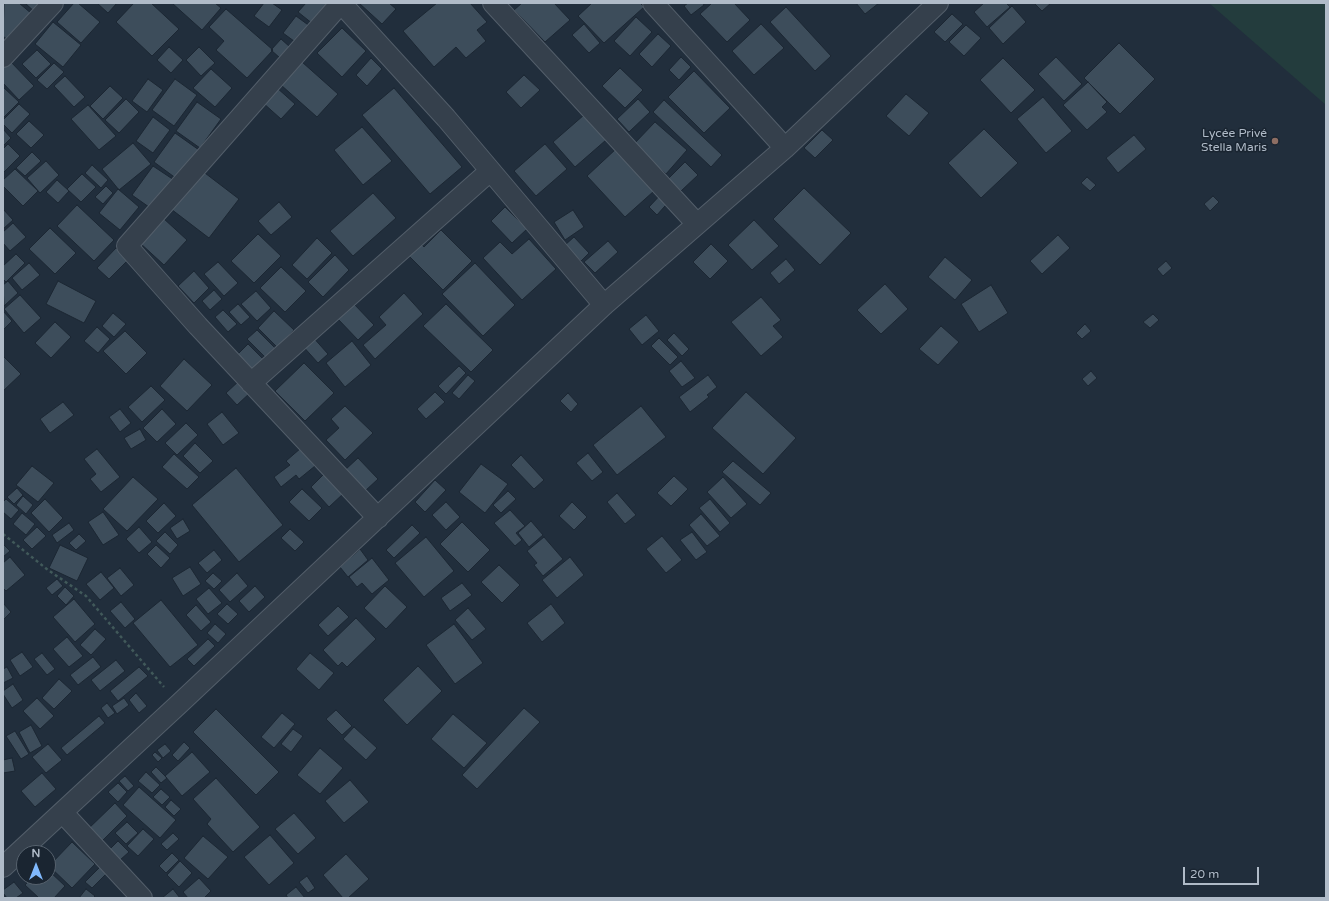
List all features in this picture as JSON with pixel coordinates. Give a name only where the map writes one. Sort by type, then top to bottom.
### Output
[{"type":"street","points":[[3,56],[53,3]]},
{"type":"street","points":[[378,518],[198,326],[126,246],[341,3],[446,118],[604,305]]},
{"type":"street","points":[[493,3],[697,224]]},
{"type":"street","points":[[653,3],[785,148]]},
{"type":"street","points":[[3,867],[63,813],[604,305],[785,148],[938,3]]},
{"type":"street","points":[[251,383],[490,171]]},
{"type":"street","points":[[63,813],[142,898]]},
{"type":"path","points":[[3,534],[48,570],[86,596],[179,704]]},
{"type":"green space","points":[[1209,3],[1326,3],[1326,105]]},
{"type":"building","points":[[4,3],[19,3],[32,14],[10,42],[3,36]]},
{"type":"building","points":[[25,3],[46,3],[37,14]]},
{"type":"building","points":[[74,3],[78,3],[100,22],[81,43],[57,22]]},
{"type":"building","points":[[97,3],[117,3],[108,13]]},
{"type":"building","points":[[134,3],[151,3],[179,29],[152,56],[116,22]]},
{"type":"building","points":[[172,3],[215,3],[221,8],[202,30]]},
{"type":"building","points":[[264,3],[272,3],[282,10],[269,27],[254,16]]},
{"type":"building","points":[[306,3],[324,3],[328,6],[313,24],[298,12]]},
{"type":"building","points":[[359,3],[389,3],[396,9],[382,24]]},
{"type":"building","points":[[437,3],[470,3],[487,22],[477,30],[486,41],[466,58],[456,47],[434,67],[403,31]]},
{"type":"building","points":[[522,3],[554,3],[570,20],[545,42],[514,10]]},
{"type":"building","points":[[592,3],[640,3],[644,7],[604,43],[578,16]]},
{"type":"building","points":[[688,3],[703,3],[704,5],[691,15],[684,6]]},
{"type":"building","points":[[712,3],[734,3],[750,20],[727,42],[700,14]]},
{"type":"building","points":[[856,3],[879,3],[865,14]]},
{"type":"building","points":[[984,3],[1006,3],[1010,7],[987,27],[974,12]]},
{"type":"building","points":[[1034,3],[1051,3],[1042,11]]},
{"type":"building","points":[[1012,6],[1026,22],[1003,44],[989,28]]},
{"type":"building","points":[[786,7],[831,56],[815,71],[770,22]]},
{"type":"building","points":[[226,9],[273,50],[247,78],[216,50],[224,41],[209,27]]},
{"type":"building","points":[[952,14],[963,24],[945,42],[934,32]]},
{"type":"building","points":[[296,16],[311,27],[298,44],[283,33]]},
{"type":"building","points":[[636,17],[652,32],[630,56],[614,41]]},
{"type":"building","points":[[53,22],[81,45],[63,67],[35,44]]},
{"type":"building","points":[[584,24],[600,43],[589,53],[572,35]]},
{"type":"building","points":[[761,24],[784,48],[754,75],[732,51]]},
{"type":"building","points":[[966,25],[981,38],[964,56],[949,42]]},
{"type":"building","points":[[342,28],[366,51],[342,77],[317,53]]},
{"type":"building","points":[[658,34],[671,46],[652,67],[639,54]]},
{"type":"building","points":[[281,39],[290,47],[280,58],[271,50]]},
{"type":"building","points":[[1119,43],[1155,79],[1120,114],[1084,78]]},
{"type":"building","points":[[169,47],[183,60],[171,73],[157,60]]},
{"type":"building","points":[[199,47],[215,63],[201,76],[186,60]]},
{"type":"building","points":[[37,50],[51,64],[36,78],[22,64]]},
{"type":"building","points":[[681,57],[691,67],[679,80],[669,70]]},
{"type":"building","points":[[1056,57],[1082,84],[1064,101],[1038,74]]},
{"type":"building","points":[[371,58],[382,69],[367,86],[356,75]]},
{"type":"building","points":[[1003,58],[1035,90],[1011,113],[980,80]]},
{"type":"building","points":[[10,61],[34,86],[19,100],[3,83],[3,68]]},
{"type":"building","points":[[302,62],[338,94],[317,117],[281,85]]},
{"type":"building","points":[[54,63],[64,72],[47,89],[37,80]]},
{"type":"building","points":[[620,68],[643,90],[625,108],[602,86]]},
{"type":"building","points":[[211,69],[232,88],[215,107],[193,88]]},
{"type":"building","points":[[694,71],[730,108],[704,133],[668,97]]},
{"type":"building","points":[[524,75],[540,90],[521,108],[506,92]]},
{"type":"building","points":[[65,76],[85,97],[74,107],[54,86]]},
{"type":"building","points":[[148,79],[163,90],[147,112],[132,101]]},
{"type":"building","points":[[175,79],[197,95],[174,126],[152,110]]},
{"type":"building","points":[[1088,82],[1107,102],[1102,107],[1107,112],[1087,130],[1063,105]]},
{"type":"building","points":[[110,86],[123,98],[103,119],[90,106]]},
{"type":"building","points":[[3,87],[19,102],[3,118]]},
{"type":"building","points":[[276,87],[295,104],[281,119],[262,102]]},
{"type":"building","points":[[394,88],[462,167],[430,194],[362,115]]},
{"type":"building","points":[[906,94],[929,113],[909,136],[886,116]]},
{"type":"building","points":[[1043,97],[1072,131],[1046,153],[1017,119]]},
{"type":"building","points":[[126,99],[139,112],[119,133],[105,120]]},
{"type":"building","points":[[638,99],[650,112],[629,132],[617,119]]},
{"type":"building","points":[[664,100],[722,155],[711,167],[653,112]]},
{"type":"building","points":[[197,102],[221,119],[200,148],[176,131]]},
{"type":"building","points":[[19,104],[30,114],[12,133],[3,124],[3,120]]},
{"type":"building","points":[[88,105],[116,136],[99,150],[71,119]]},
{"type":"building","points":[[584,115],[606,140],[575,167],[553,142]]},
{"type":"building","points":[[153,117],[170,130],[153,153],[136,141]]},
{"type":"building","points":[[29,121],[44,135],[31,148],[16,134]]},
{"type":"building","points":[[655,122],[687,150],[666,174],[633,145]]},
{"type":"building","points":[[362,127],[392,161],[363,185],[334,150]]},
{"type":"building","points":[[3,129],[11,138],[3,146]]},
{"type":"building","points":[[984,129],[1018,163],[981,198],[948,163]]},
{"type":"building","points":[[822,130],[833,140],[815,158],[804,148]]},
{"type":"building","points":[[175,133],[199,150],[177,179],[154,162]]},
{"type":"building","points":[[1134,135],[1146,149],[1118,173],[1106,158]]},
{"type":"building","points":[[133,143],[151,164],[119,190],[102,169]]},
{"type":"building","points":[[8,144],[20,156],[3,173],[3,149]]},
{"type":"building","points":[[545,144],[567,169],[536,196],[514,171]]},
{"type":"building","points":[[616,149],[654,191],[625,217],[587,176]]},
{"type":"building","points":[[32,152],[41,161],[25,176],[16,168]]},
{"type":"building","points":[[46,161],[59,175],[40,193],[27,178]]},
{"type":"building","points":[[685,162],[698,175],[681,191],[668,179]]},
{"type":"building","points":[[92,165],[108,180],[101,188],[85,173]]},
{"type":"building","points":[[153,166],[177,182],[156,212],[132,195]]},
{"type":"building","points":[[15,169],[38,191],[23,206],[3,186],[3,180]]},
{"type":"building","points":[[201,170],[239,199],[209,238],[171,209]]},
{"type":"building","points":[[82,174],[96,187],[81,202],[67,189]]},
{"type":"building","points":[[1087,177],[1096,185],[1090,191],[1081,183]]},
{"type":"building","points":[[57,180],[69,191],[58,203],[46,192]]},
{"type":"building","points":[[106,186],[113,193],[103,204],[95,197]]},
{"type":"building","points":[[804,188],[851,233],[820,265],[773,219]]},
{"type":"building","points":[[118,189],[139,207],[120,230],[99,213]]},
{"type":"building","points":[[664,191],[672,198],[657,215],[649,207]]},
{"type":"building","points":[[373,193],[396,218],[353,256],[330,231]]},
{"type":"building","points":[[1213,196],[1219,202],[1210,211],[1204,204]]},
{"type":"building","points":[[279,202],[292,217],[271,235],[258,221]]},
{"type":"building","points":[[77,205],[114,240],[94,261],[57,226]]},
{"type":"building","points":[[505,207],[527,229],[512,243],[491,221]]},
{"type":"building","points":[[3,209],[13,220],[3,229]]},
{"type":"building","points":[[573,210],[584,227],[565,240],[554,222]]},
{"type":"building","points":[[163,218],[187,240],[164,265],[140,243]]},
{"type":"building","points":[[754,220],[779,246],[752,270],[728,245]]},
{"type":"building","points":[[13,223],[26,237],[10,251],[3,243],[3,232]]},
{"type":"building","points":[[50,228],[76,253],[55,274],[29,249]]},
{"type":"building","points":[[441,230],[472,261],[443,290],[408,255],[420,243],[424,247]]},
{"type":"building","points":[[258,234],[281,256],[254,283],[231,261]]},
{"type":"building","points":[[1058,235],[1070,248],[1042,274],[1030,261]]},
{"type":"building","points":[[574,237],[589,253],[581,261],[565,245]]},
{"type":"building","points":[[317,238],[332,253],[307,279],[292,265]]},
{"type":"building","points":[[529,239],[556,269],[522,300],[483,258],[500,242],[512,254]]},
{"type":"building","points":[[608,241],[618,252],[595,273],[584,262]]},
{"type":"building","points":[[711,244],[728,261],[710,279],[693,262]]},
{"type":"building","points":[[116,248],[128,260],[109,279],[97,268]]},
{"type":"building","points":[[16,254],[25,263],[6,282],[3,279],[3,266]]},
{"type":"building","points":[[335,255],[349,270],[323,297],[308,282]]},
{"type":"building","points":[[945,257],[972,280],[955,300],[928,277]]},
{"type":"building","points":[[786,259],[795,270],[779,284],[770,273]]},
{"type":"building","points":[[1166,261],[1172,268],[1163,276],[1157,269]]},
{"type":"building","points":[[218,262],[238,283],[224,296],[204,274]]},
{"type":"building","points":[[29,263],[40,275],[22,290],[12,278]]},
{"type":"building","points":[[475,263],[515,305],[483,336],[442,294]]},
{"type":"building","points":[[281,267],[306,291],[285,312],[260,288]]},
{"type":"building","points":[[194,271],[209,288],[194,303],[178,286]]},
{"type":"building","points":[[8,281],[18,293],[4,306],[3,285]]},
{"type":"building","points":[[58,281],[96,301],[84,323],[46,304]]},
{"type":"building","points":[[885,284],[908,309],[881,334],[857,310]]},
{"type":"building","points":[[991,285],[1008,313],[979,332],[961,304]]},
{"type":"building","points":[[214,290],[222,299],[210,310],[202,301]]},
{"type":"building","points":[[256,291],[271,308],[257,321],[241,304]]},
{"type":"building","points":[[404,293],[423,314],[375,359],[363,345],[386,325],[379,317]]},
{"type":"building","points":[[20,295],[41,318],[24,333],[4,309]]},
{"type":"building","points":[[761,297],[781,320],[773,326],[783,337],[761,356],[731,322]]},
{"type":"building","points":[[238,304],[250,317],[241,325],[229,312]]},
{"type":"building","points":[[354,304],[374,325],[358,340],[338,319]]},
{"type":"building","points":[[446,304],[493,350],[471,372],[423,326]]},
{"type":"building","points":[[223,310],[237,324],[228,332],[215,317]]},
{"type":"building","points":[[3,311],[12,321],[3,330]]},
{"type":"building","points":[[274,311],[294,330],[277,347],[258,328]]},
{"type":"building","points":[[113,313],[126,324],[114,337],[102,326]]},
{"type":"building","points":[[1153,314],[1159,320],[1150,328],[1143,322]]},
{"type":"building","points":[[646,315],[659,331],[642,345],[629,329]]},
{"type":"building","points":[[55,322],[71,337],[51,358],[35,343]]},
{"type":"building","points":[[1085,324],[1091,331],[1082,339],[1076,333]]},
{"type":"building","points":[[941,326],[959,342],[938,365],[919,349]]},
{"type":"building","points":[[97,327],[110,339],[98,353],[84,341]]},
{"type":"building","points":[[257,330],[275,348],[265,357],[247,339]]},
{"type":"building","points":[[125,331],[147,353],[126,374],[103,351]]},
{"type":"building","points":[[674,333],[689,349],[682,356],[667,340]]},
{"type":"building","points":[[311,335],[328,354],[318,363],[301,344]]},
{"type":"building","points":[[659,338],[678,357],[670,365],[651,346]]},
{"type":"building","points":[[352,341],[371,365],[345,387],[326,363]]},
{"type":"building","points":[[248,344],[267,363],[252,377],[234,358]]},
{"type":"building","points":[[3,356],[21,374],[3,391]]},
{"type":"building","points":[[184,359],[212,385],[187,411],[160,386]]},
{"type":"building","points":[[681,361],[695,378],[682,387],[669,371]]},
{"type":"building","points":[[304,363],[334,393],[305,421],[275,391]]},
{"type":"building","points":[[459,366],[466,373],[446,394],[438,386]]},
{"type":"building","points":[[1091,371],[1097,378],[1088,386],[1082,379]]},
{"type":"building","points":[[468,375],[475,381],[459,399],[452,393]]},
{"type":"building","points":[[708,375],[717,387],[707,395],[709,397],[690,412],[679,397]]},
{"type":"building","points":[[240,380],[251,392],[237,405],[226,393]]},
{"type":"building","points":[[151,386],[165,400],[142,422],[128,407]]},
{"type":"building","points":[[435,392],[445,402],[426,419],[417,409]]},
{"type":"building","points":[[746,392],[796,438],[763,474],[712,428]]},
{"type":"building","points":[[568,393],[578,404],[571,412],[560,401]]},
{"type":"building","points":[[63,402],[74,415],[50,433],[40,419]]},
{"type":"building","points":[[345,406],[373,433],[345,460],[326,440],[339,428],[331,419]]},
{"type":"building","points":[[641,406],[666,437],[617,475],[593,445]]},
{"type":"building","points":[[120,409],[131,423],[120,432],[109,417]]},
{"type":"building","points":[[162,409],[176,424],[157,442],[143,428]]},
{"type":"building","points":[[222,412],[239,433],[223,445],[207,424]]},
{"type":"building","points":[[186,423],[198,435],[177,455],[165,443]]},
{"type":"building","points":[[140,429],[146,440],[131,449],[124,438]]},
{"type":"building","points":[[195,443],[213,461],[200,473],[183,456]]},
{"type":"building","points":[[301,448],[315,466],[299,479],[296,475],[281,487],[274,477],[290,465],[286,461]]},
{"type":"building","points":[[97,449],[120,477],[101,492],[90,479],[96,474],[84,459]]},
{"type":"building","points":[[588,453],[603,472],[592,481],[576,463]]},
{"type":"building","points":[[174,454],[199,477],[187,489],[162,467]]},
{"type":"building","points":[[521,455],[544,480],[534,489],[511,465]]},
{"type":"building","points":[[358,458],[378,479],[365,491],[345,470]]},
{"type":"building","points":[[733,461],[771,493],[760,505],[722,472]]},
{"type":"building","points":[[481,464],[508,484],[485,513],[459,492]]},
{"type":"building","points":[[32,466],[54,483],[38,502],[16,485]]},
{"type":"building","points":[[236,468],[283,525],[239,562],[192,505]]},
{"type":"building","points":[[325,473],[344,493],[329,507],[311,487]]},
{"type":"building","points":[[674,476],[688,489],[671,506],[657,493]]},
{"type":"building","points":[[133,477],[158,499],[127,531],[103,509]]},
{"type":"building","points":[[723,477],[747,504],[731,518],[707,492]]},
{"type":"building","points":[[435,480],[446,490],[425,512],[415,502]]},
{"type":"building","points":[[17,488],[23,495],[14,504],[7,497]]},
{"type":"building","points":[[302,489],[322,508],[309,521],[289,502]]},
{"type":"building","points":[[508,491],[516,499],[501,513],[493,505]]},
{"type":"building","points":[[617,493],[636,515],[625,524],[607,502]]},
{"type":"building","points":[[23,496],[33,505],[26,514],[16,505]]},
{"type":"building","points":[[6,499],[19,510],[11,519],[3,512],[3,502]]},
{"type":"building","points":[[45,499],[63,518],[49,532],[31,513]]},
{"type":"building","points":[[710,499],[730,523],[720,532],[699,508]]},
{"type":"building","points":[[446,502],[460,517],[446,530],[432,515]]},
{"type":"building","points":[[572,502],[587,517],[574,530],[559,516]]},
{"type":"building","points":[[164,503],[176,516],[158,533],[146,521]]},
{"type":"building","points":[[510,510],[525,526],[516,533],[522,540],[515,546],[494,523]]},
{"type":"building","points":[[103,512],[119,535],[103,545],[88,522]]},
{"type":"building","points":[[22,513],[35,524],[26,535],[13,524]]},
{"type":"building","points":[[701,514],[720,536],[707,546],[689,525]]},
{"type":"building","points":[[183,519],[190,531],[177,539],[170,528]]},
{"type":"building","points":[[531,521],[543,535],[529,547],[518,533]]},
{"type":"building","points":[[462,522],[490,550],[468,572],[440,544]]},
{"type":"building","points":[[69,523],[74,530],[57,543],[52,535]]},
{"type":"building","points":[[412,525],[420,533],[394,558],[386,550]]},
{"type":"building","points":[[37,527],[46,536],[32,549],[23,540]]},
{"type":"building","points":[[139,527],[152,542],[139,553],[126,539]]},
{"type":"building","points":[[290,529],[304,542],[295,551],[281,538]]},
{"type":"building","points":[[165,532],[178,545],[170,554],[156,541]]},
{"type":"building","points":[[692,532],[707,552],[696,560],[680,540]]},
{"type":"building","points":[[79,534],[86,541],[76,550],[69,543]]},
{"type":"building","points":[[662,536],[682,560],[666,573],[646,549]]},
{"type":"building","points":[[426,537],[454,571],[424,597],[395,563]]},
{"type":"building","points":[[544,537],[563,559],[543,576],[534,565],[537,563],[527,551]]},
{"type":"building","points":[[3,544],[10,551],[3,557]]},
{"type":"building","points":[[60,545],[88,558],[77,581],[49,568]]},
{"type":"building","points":[[156,545],[170,558],[161,568],[147,554]]},
{"type":"building","points":[[360,549],[368,560],[348,577],[340,567]]},
{"type":"building","points":[[214,550],[222,560],[207,573],[198,563]]},
{"type":"building","points":[[10,557],[25,575],[6,591],[3,588],[3,563]]},
{"type":"building","points":[[570,557],[584,575],[557,598],[542,580]]},
{"type":"building","points":[[372,558],[389,580],[372,594],[362,583],[357,587],[349,577]]},
{"type":"building","points":[[499,565],[520,585],[502,603],[481,582]]},
{"type":"building","points":[[190,567],[201,584],[183,596],[172,578]]},
{"type":"building","points":[[120,568],[134,585],[121,596],[107,578]]},
{"type":"building","points":[[101,572],[114,588],[100,600],[86,584]]},
{"type":"building","points":[[213,573],[222,581],[214,589],[205,581]]},
{"type":"building","points":[[237,573],[248,586],[230,602],[219,590]]},
{"type":"building","points":[[57,579],[63,586],[52,595],[46,588]]},
{"type":"building","points":[[462,583],[472,595],[450,611],[441,598]]},
{"type":"building","points":[[255,586],[265,597],[249,612],[239,601]]},
{"type":"building","points":[[385,586],[407,607],[386,629],[364,608]]},
{"type":"building","points":[[65,587],[74,596],[66,605],[57,596]]},
{"type":"building","points":[[209,588],[222,603],[208,614],[196,599]]},
{"type":"building","points":[[74,599],[95,624],[75,642],[53,617]]},
{"type":"building","points":[[161,600],[198,645],[170,667],[133,623]]},
{"type":"building","points":[[121,602],[135,619],[125,628],[110,611]]},
{"type":"building","points":[[3,603],[11,612],[3,620]]},
{"type":"building","points":[[227,604],[238,614],[228,624],[217,614]]},
{"type":"building","points":[[551,604],[565,623],[542,642],[527,623]]},
{"type":"building","points":[[196,605],[211,622],[201,631],[186,615]]},
{"type":"building","points":[[338,606],[349,617],[328,636],[318,625]]},
{"type":"building","points":[[468,608],[486,629],[472,640],[455,620]]},
{"type":"building","points":[[356,618],[376,639],[347,667],[342,662],[338,666],[323,650]]},
{"type":"building","points":[[215,624],[226,634],[218,643],[207,633]]},
{"type":"building","points":[[454,624],[483,663],[455,684],[426,645]]},
{"type":"building","points":[[95,629],[106,639],[91,655],[80,645]]},
{"type":"building","points":[[67,637],[83,656],[69,667],[53,649]]},
{"type":"building","points":[[208,639],[215,646],[194,666],[187,659]]},
{"type":"building","points":[[22,652],[33,667],[20,676],[10,660]]},
{"type":"building","points":[[42,653],[55,669],[47,675],[34,659]]},
{"type":"building","points":[[310,653],[334,673],[319,690],[296,669]]},
{"type":"building","points":[[93,657],[101,667],[78,685],[70,675]]},
{"type":"building","points":[[116,660],[125,671],[100,691],[91,680]]},
{"type":"building","points":[[418,666],[442,691],[407,725],[383,700]]},
{"type":"building","points":[[7,667],[13,678],[3,683],[3,669]]},
{"type":"building","points":[[139,667],[148,676],[118,701],[110,691]]},
{"type":"building","points":[[59,679],[72,691],[54,709],[42,698]]},
{"type":"building","points":[[13,684],[23,700],[12,708],[3,694],[3,691]]},
{"type":"building","points":[[136,693],[147,706],[139,713],[129,700]]},
{"type":"building","points":[[37,698],[54,716],[40,729],[23,711]]},
{"type":"building","points":[[124,698],[129,705],[117,714],[112,706]]},
{"type":"building","points":[[107,703],[115,713],[108,718],[101,708]]},
{"type":"building","points":[[524,708],[540,722],[477,789],[462,775]]},
{"type":"building","points":[[216,709],[279,772],[256,795],[193,732]]},
{"type":"building","points":[[336,710],[352,726],[342,735],[326,719]]},
{"type":"building","points":[[282,713],[295,724],[274,748],[261,737]]},
{"type":"building","points":[[453,714],[487,743],[464,768],[431,739]]},
{"type":"building","points":[[99,716],[105,723],[67,755],[61,748]]},
{"type":"building","points":[[31,725],[42,746],[30,753],[19,732]]},
{"type":"building","points":[[354,727],[377,748],[366,760],[343,739]]},
{"type":"building","points":[[293,729],[303,736],[291,752],[281,744]]},
{"type":"building","points":[[15,731],[29,754],[21,759],[6,736]]},
{"type":"building","points":[[184,742],[190,748],[178,761],[172,755]]},
{"type":"building","points":[[48,744],[62,760],[46,773],[32,757]]},
{"type":"building","points":[[165,744],[171,751],[163,758],[157,750]]},
{"type":"building","points":[[320,748],[343,768],[320,794],[297,775]]},
{"type":"building","points":[[155,752],[162,758],[158,762],[152,755]]},
{"type":"building","points":[[192,752],[210,772],[182,796],[165,776]]},
{"type":"building","points":[[12,758],[15,771],[3,773],[3,760]]},
{"type":"building","points":[[156,767],[167,778],[161,783],[151,772]]},
{"type":"building","points":[[146,772],[160,785],[152,793],[138,781]]},
{"type":"building","points":[[42,773],[56,789],[35,807],[21,791]]},
{"type":"building","points":[[125,776],[134,786],[128,791],[119,781]]},
{"type":"building","points":[[216,778],[260,827],[233,852],[207,824],[211,819],[193,799]]},
{"type":"building","points":[[350,780],[369,802],[344,823],[325,801]]},
{"type":"building","points":[[118,783],[127,792],[118,802],[108,792]]},
{"type":"building","points":[[139,787],[176,820],[160,838],[123,805]]},
{"type":"building","points":[[161,789],[170,797],[162,805],[153,797]]},
{"type":"building","points":[[171,800],[181,809],[174,816],[165,807]]},
{"type":"building","points":[[115,803],[127,816],[99,844],[86,831]]},
{"type":"building","points":[[294,813],[316,838],[298,854],[275,829]]},
{"type":"building","points":[[127,822],[138,833],[126,844],[115,833]]},
{"type":"building","points":[[143,829],[154,839],[138,856],[127,846]]},
{"type":"building","points":[[173,833],[179,839],[167,850],[161,844]]},
{"type":"building","points":[[270,835],[294,863],[269,885],[244,857]]},
{"type":"building","points":[[203,836],[228,857],[208,879],[184,858]]},
{"type":"building","points":[[118,841],[129,852],[120,860],[110,849]]},
{"type":"building","points":[[72,842],[95,864],[72,888],[56,873],[56,859]]},
{"type":"building","points":[[172,853],[179,860],[166,873],[159,866]]},
{"type":"building","points":[[346,854],[369,879],[348,898],[343,898],[323,875]]},
{"type":"building","points":[[180,861],[192,873],[179,887],[167,875]]},
{"type":"building","points":[[100,867],[107,873],[92,888],[85,882]]},
{"type":"building","points":[[307,876],[315,888],[308,893],[299,882]]},
{"type":"building","points":[[56,878],[65,886],[54,898],[39,898],[25,885],[56,885]]},
{"type":"building","points":[[199,878],[211,891],[204,898],[188,898],[183,892]]},
{"type":"building","points":[[14,882],[23,893],[16,898],[7,898],[3,893],[3,890]]},
{"type":"building","points":[[296,887],[305,898],[288,898],[286,895]]},
{"type":"building","points":[[86,889],[95,896],[93,898],[79,898]]},
{"type":"building","points":[[173,889],[180,898],[162,898]]},
{"type":"place","name":"Lycée Privé Stella Maris","points":[[1275,141]]}]
